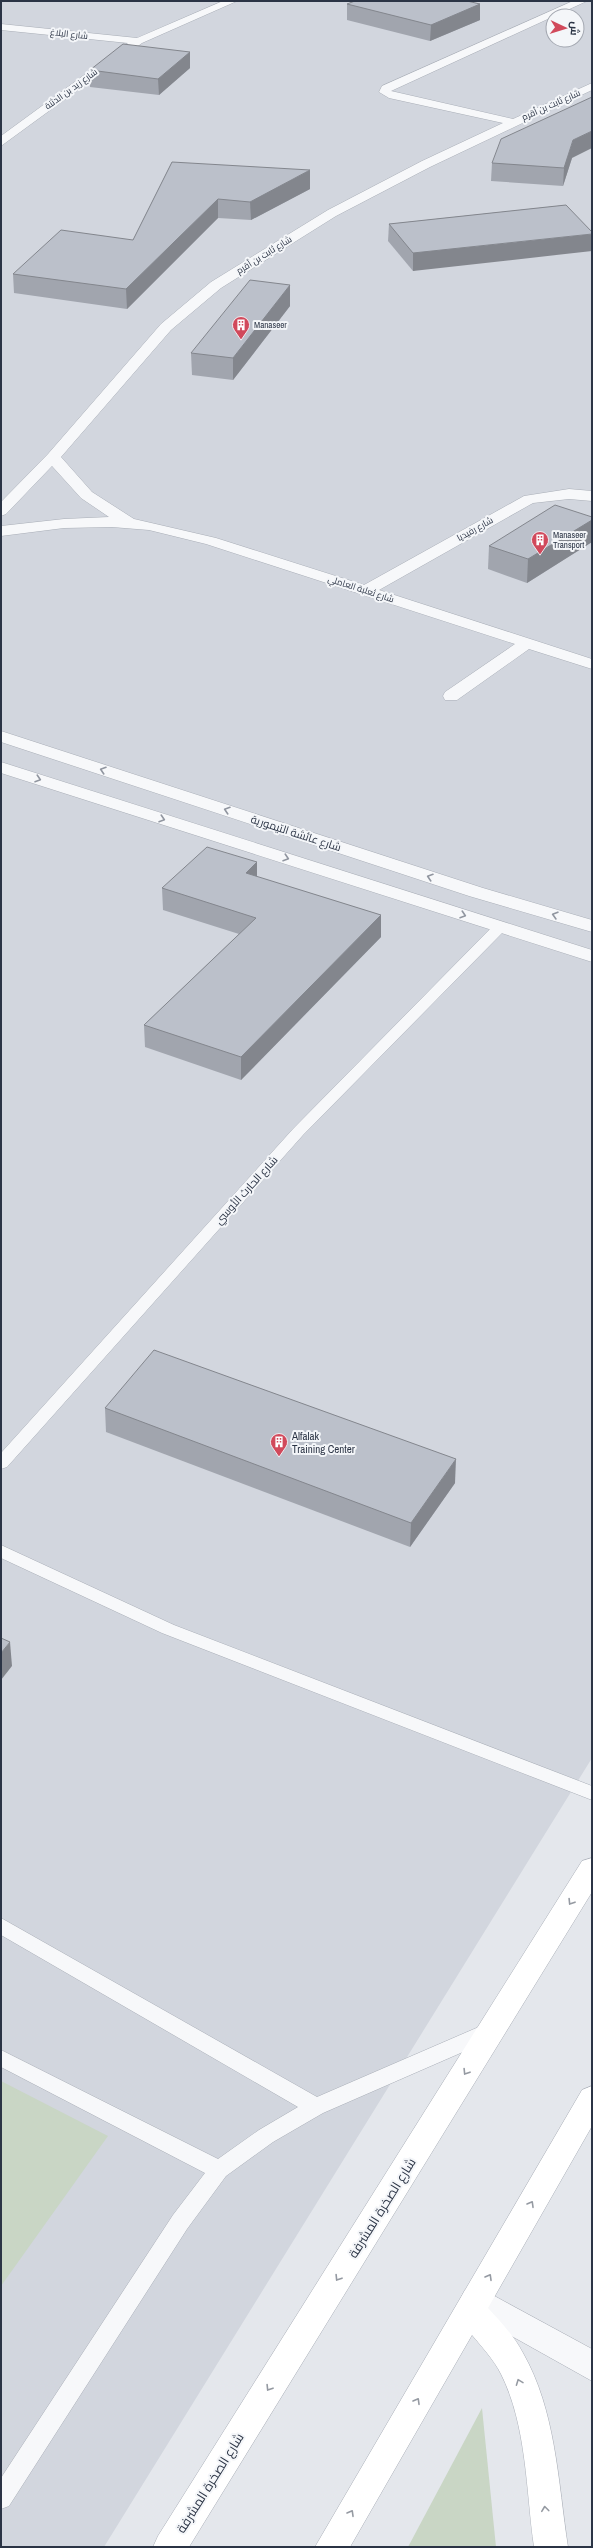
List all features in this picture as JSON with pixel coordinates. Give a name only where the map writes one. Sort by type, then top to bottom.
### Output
[{"type":"main road","name":"شارع الصخرة المشرفة","points":[[170,2547],[592,1869]]},
{"type":"main road","points":[[332,2547],[592,2099]]},
{"type":"main road","points":[[473,2305],[512,2365],[525,2396],[535,2429],[552,2547]]},
{"type":"street","name":"شارع زيد بن الدثنة","points":[[1,142],[138,41],[232,1]]},
{"type":"street","points":[[512,122],[393,96],[385,92],[386,88],[582,1]]},
{"type":"street","points":[[197,2],[218,6]]},
{"type":"street","name":"شارع البلاغ","points":[[1,27],[138,41]]},
{"type":"street","name":"شارع ثابت بن أقرم","points":[[1,511],[53,458],[166,327],[216,285],[332,213],[512,122],[592,86]]},
{"type":"street","name":"شارع ثعلبة العاملي","points":[[53,458],[70,481],[97,504],[128,522]]},
{"type":"street","name":"شارع رفيديا","points":[[366,591],[529,499],[569,494],[592,496]]},
{"type":"street","name":"شارع ثعلبة العاملي","points":[[1,531],[57,524],[128,522],[163,528],[212,542],[592,664]]},
{"type":"street","points":[[451,696],[526,644]]},
{"type":"street","name":"شارع عائشة التيمورية","points":[[1,736],[476,892],[592,926]]},
{"type":"street","points":[[1,767],[592,956]]},
{"type":"street","points":[[473,2305],[592,2366]]},
{"type":"lane","name":"شارع الحارث الأوسي","points":[[1,1463],[298,1132],[500,927]]},
{"type":"lane","points":[[1,1551],[168,1629],[592,1792]]},
{"type":"lane","points":[[1,1926],[316,2107]]},
{"type":"lane","points":[[1,2498],[180,2222],[220,2170],[266,2136],[316,2107],[492,2030]]},
{"type":"lane","points":[[1,2058],[220,2170]]},
{"type":"shaded area","points":[[1,1],[592,1],[592,1758],[104,2547],[1,2547]]},
{"type":"green space","points":[[1,2081],[108,2136],[1,2286]]},
{"type":"green space","points":[[482,2408],[496,2547],[408,2547]]},
{"type":"building","points":[[355,1],[467,1],[480,4],[431,25],[347,4]]},
{"type":"building","points":[[123,44],[190,52],[158,79],[90,70]]},
{"type":"building","points":[[592,97],[592,131],[573,140],[564,168],[492,163],[501,139]]},
{"type":"building","points":[[172,162],[310,170],[250,202],[218,199],[126,289],[13,274],[61,230],[133,240]]},
{"type":"building","points":[[566,205],[592,232],[592,234],[413,253],[389,224]]},
{"type":"building","points":[[250,280],[290,285],[233,358],[191,353]]},
{"type":"building","points":[[555,505],[592,517],[592,520],[528,559],[489,546]]},
{"type":"building","points":[[207,847],[257,862],[246,873],[381,915],[241,1057],[144,1025],[256,918],[162,888]]},
{"type":"building","name":"Alfalak Training Center","points":[[154,1350],[456,1459],[411,1523],[105,1408]]},
{"type":"building","points":[[1,1638],[10,1642],[1,1653]]},
{"type":"place","name":"Manaseer","points":[[241,340]]},
{"type":"place","name":"Manaseer Transport","points":[[540,555]]},
{"type":"place","name":"Alfalak Training Center","points":[[279,1457]]}]
